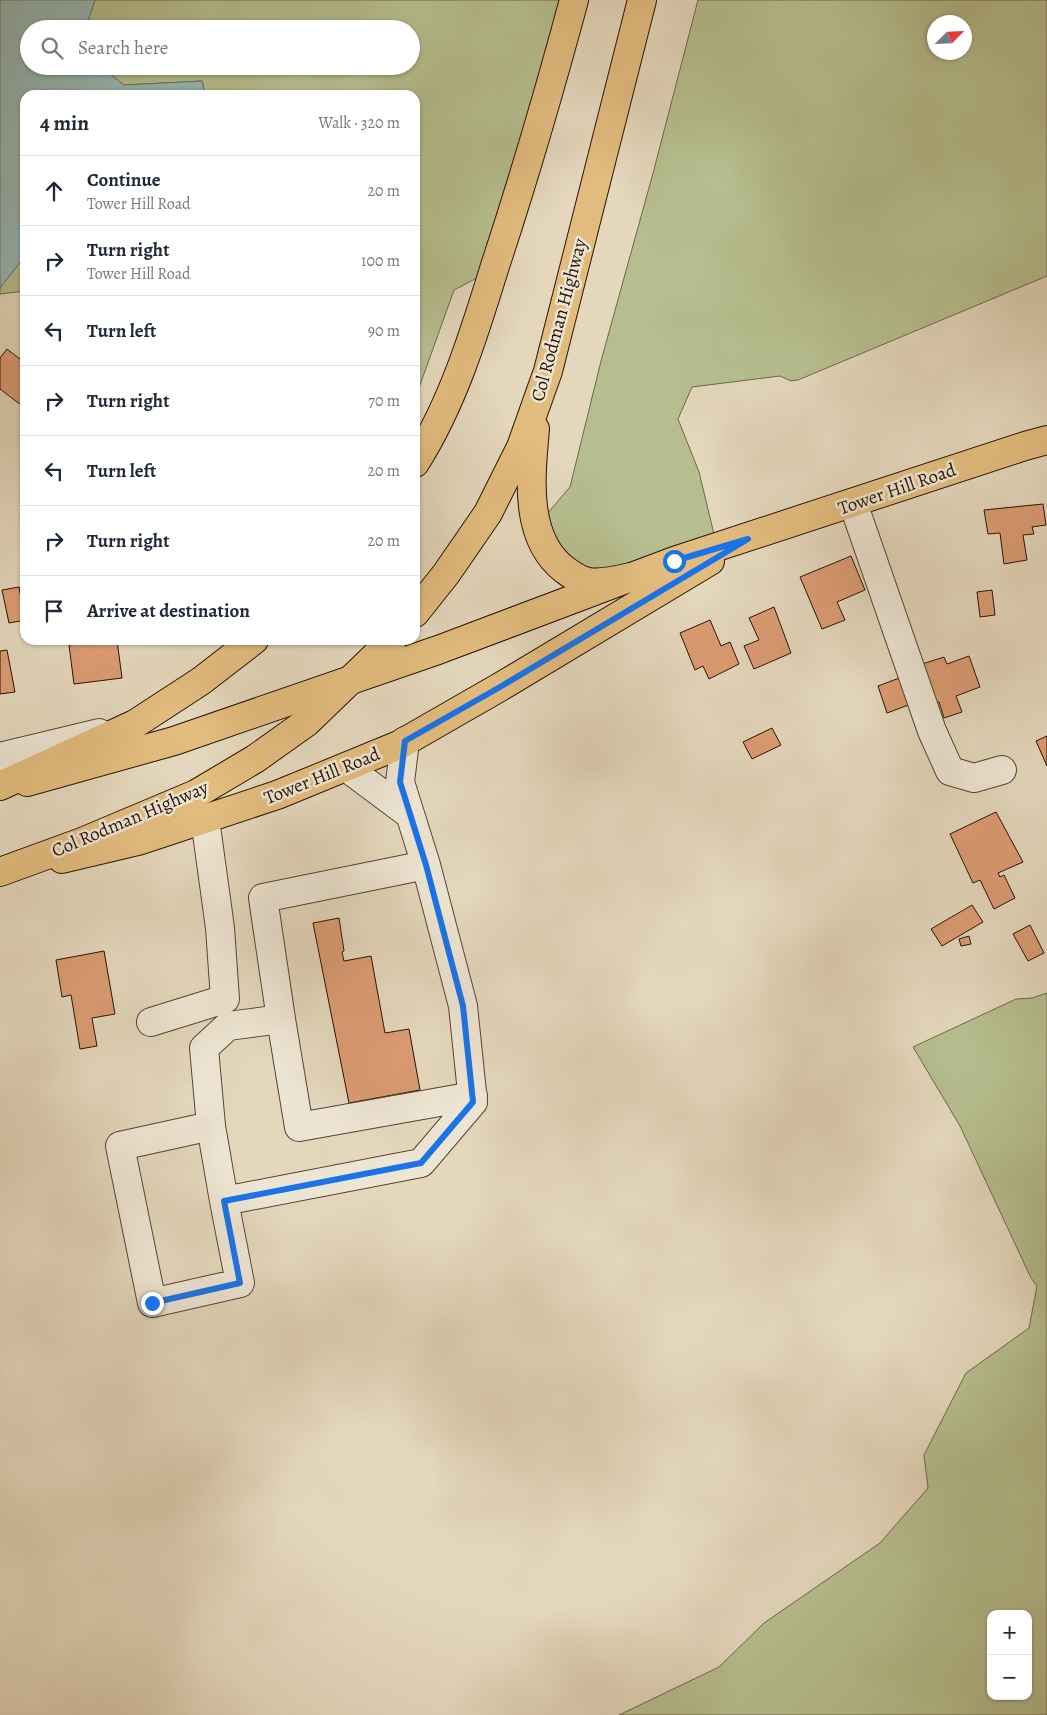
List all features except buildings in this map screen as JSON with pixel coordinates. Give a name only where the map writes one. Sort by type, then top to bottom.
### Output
[{"type":"main road","points":[[420,455],[431,438],[468,350],[518,197],[574,0]]},
{"type":"main road","name":"Col Rodman Highway","points":[[420,607],[446,574],[488,513],[521,446],[548,371],[642,0]]},
{"type":"main road","points":[[537,402],[532,467],[536,524],[539,538],[553,560],[580,579],[596,582],[631,577]]},
{"type":"main road","name":"Tower Hill Road","points":[[0,790],[174,741],[438,650],[631,577],[1047,440]]},
{"type":"main road","name":"Tower Hill Road","points":[[0,873],[138,841],[277,795],[405,741],[500,687],[748,539]]},
{"type":"main road","points":[[0,786],[135,724],[201,681],[248,645]]},
{"type":"main road","name":"Col Rodman Highway","points":[[0,873],[82,842],[196,794],[255,759],[307,722],[355,678],[387,645]]},
{"type":"lane","points":[[853,503],[932,731],[950,771],[974,778],[1002,770]]},
{"type":"lane","points":[[0,758],[135,724]]},
{"type":"lane","points":[[224,1201],[421,1163],[473,1102],[463,1006],[426,865],[400,782],[405,741]]},
{"type":"lane","points":[[346,767],[409,814]]},
{"type":"lane","points":[[151,1022],[225,999],[220,928],[205,819]]},
{"type":"lane","points":[[426,865],[263,898],[299,1127],[473,1096]]},
{"type":"lane","points":[[212,1126],[120,1146],[152,1303],[240,1283],[212,1126],[204,1048],[228,1026],[281,1019]]},
{"type":"green space","points":[[95,0],[574,0],[496,268],[454,290],[420,385],[420,90],[204,90],[202,81],[124,85],[111,75],[420,75],[420,20],[88,20]]},
{"type":"green space","points":[[698,0],[1047,0],[1047,276],[798,380],[791,381],[780,376],[692,387],[678,419],[699,472],[721,563],[579,584],[539,523],[570,487],[601,361],[652,177]]},
{"type":"green space","points":[[20,262],[20,292],[0,294],[0,288]]},
{"type":"green space","points":[[1047,993],[1047,1715],[619,1715],[719,1667],[764,1623],[880,1543],[928,1488],[924,1455],[966,1373],[1029,1328],[1037,1286],[1031,1278],[960,1126],[913,1047],[1016,999],[1032,998]]},
{"type":"water","points":[[0,0],[95,0],[88,20],[20,20],[20,75],[111,75],[124,85],[202,81],[204,90],[20,90],[20,262],[0,288]]},
{"type":"route","points":[[152,1303],[240,1283],[224,1201],[421,1163],[473,1102],[463,1006],[426,865],[400,782],[405,741],[500,687],[748,539],[674,561]]}]
